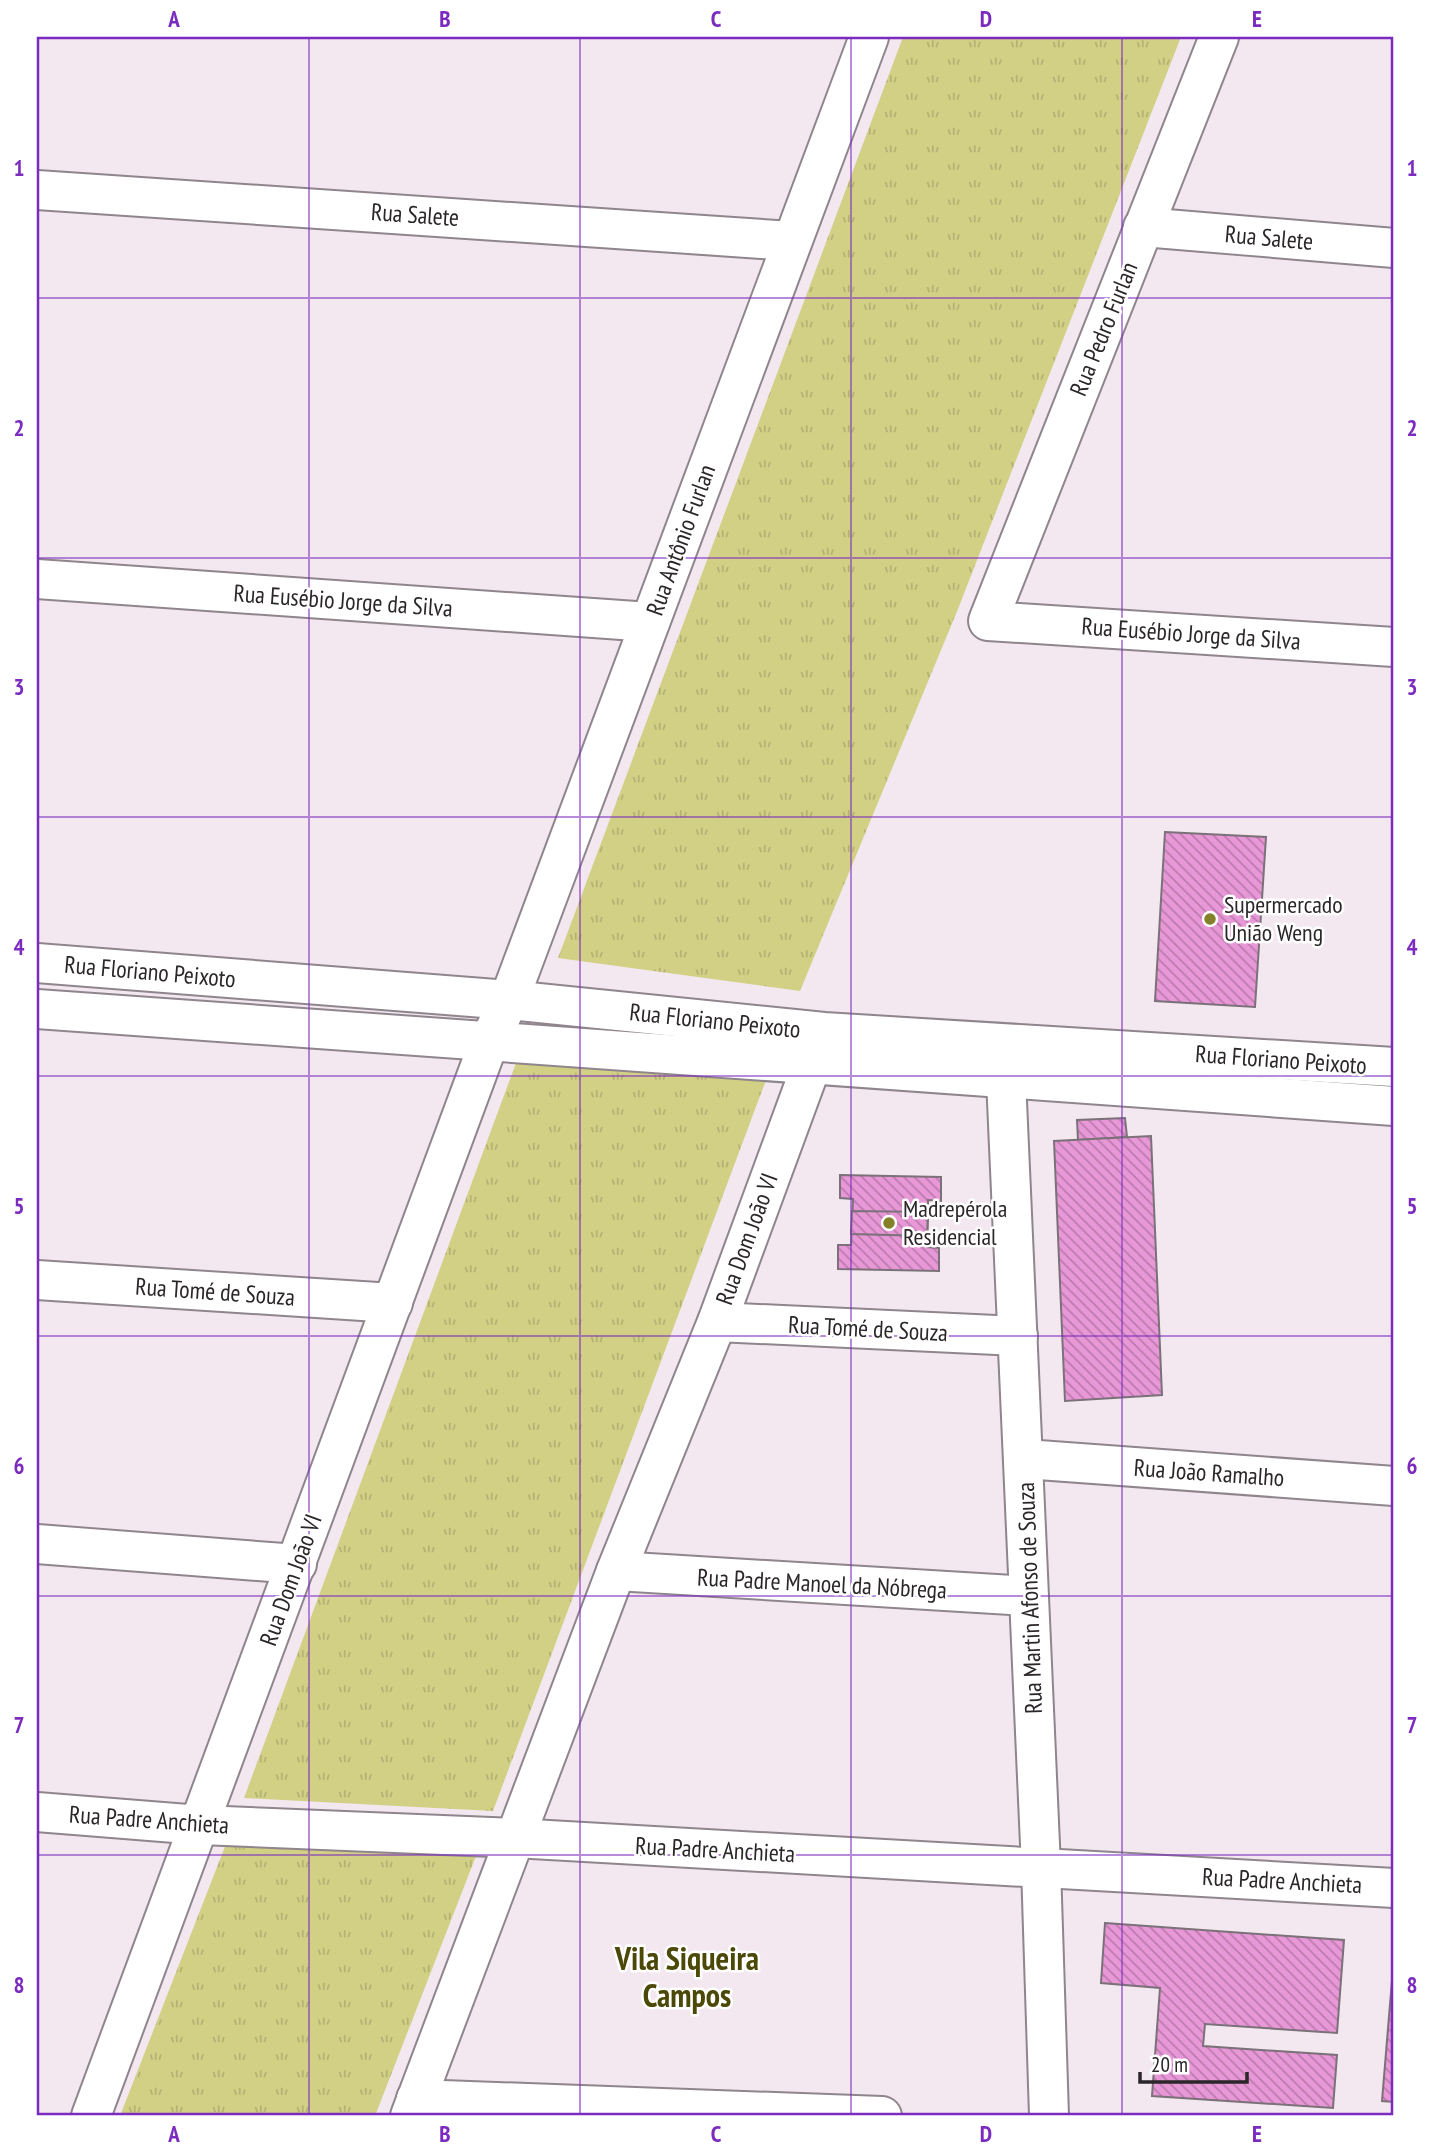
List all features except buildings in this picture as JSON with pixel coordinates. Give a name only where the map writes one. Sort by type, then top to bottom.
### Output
[{"type":"street","name":"Rua Antônio Furlan","points":[[489,1042],[509,1000],[869,37]]},
{"type":"street","name":"Rua Pedro Furlan","points":[[988,621],[1219,37]]},
{"type":"street","name":"Rua Salete","points":[[37,190],[792,241]]},
{"type":"street","name":"Rua Salete","points":[[1143,227],[1394,248]]},
{"type":"street","name":"Rua Eusébio Jorge da Silva","points":[[37,579],[650,622]]},
{"type":"street","name":"Rua Eusébio Jorge da Silva","points":[[988,621],[1394,647]]},
{"type":"street","name":"Rua Floriano Peixoto","points":[[37,963],[509,1000],[817,1049]]},
{"type":"street","name":"Rua Floriano Peixoto","points":[[37,1010],[489,1042],[817,1049],[1007,1061],[1394,1067]]},
{"type":"street","name":"Rua Dom João VI","points":[[91,2116],[489,1042]]},
{"type":"street","name":"Rua Dom João VI","points":[[413,2107],[616,1571],[717,1322],[817,1049]]},
{"type":"street","name":"Rua Floriano Peixoto","points":[[1007,1061],[1394,1106]]},
{"type":"street","name":"Rua Martin Afonso de Souza","points":[[1007,1061],[1049,2116]]},
{"type":"street","name":"Rua Tomé de Souza","points":[[37,1280],[393,1303]]},
{"type":"street","name":"Rua Tomé de Souza","points":[[717,1322],[1018,1336]]},
{"type":"street","name":"Rua João Ramalho","points":[[1024,1459],[1394,1486]]},
{"type":"street","points":[[37,1544],[297,1564]]},
{"type":"street","name":"Rua Padre Manoel da Nóbrega","points":[[616,1571],[1028,1596]]},
{"type":"street","name":"Rua Padre Anchieta","points":[[37,1812],[200,1825],[514,1839],[1394,1888]]},
{"type":"street","points":[[413,2107],[883,2116]]},
{"type":"green space","points":[[903,37],[1181,37],[958,609],[800,991],[558,958]]},
{"type":"green space","points":[[519,1055],[766,1080],[493,1811],[244,1798]]},
{"type":"green space","points":[[226,1844],[476,1856],[375,2116],[120,2116]]},
{"type":"place","name":"Supermercado União Weng","points":[[1210,919]]},
{"type":"place","name":"Madrepérola Residencial","points":[[889,1223]]},
{"type":"district","name":"Vila Siqueira Campos","points":[[687,1978]]}]
